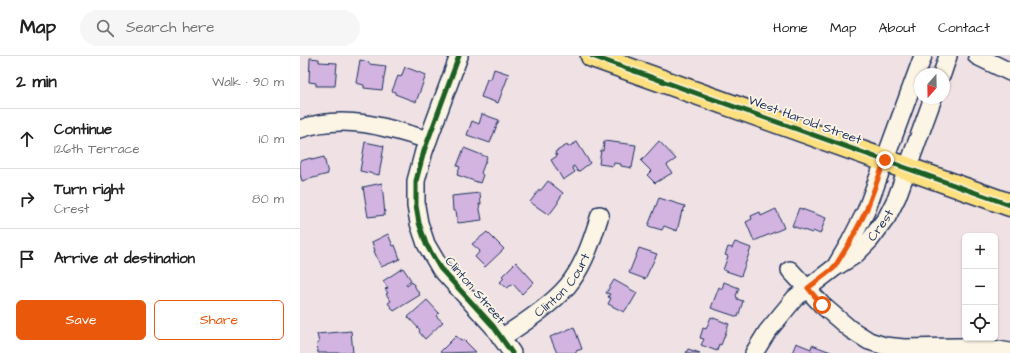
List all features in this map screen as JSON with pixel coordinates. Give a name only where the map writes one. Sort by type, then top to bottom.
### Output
[{"type":"main road","name":"West Harold Street","points":[[592,56],[1010,205]]},
{"type":"street","name":"Clinton Street","points":[[459,56],[428,140],[416,181],[416,206],[419,223],[426,244],[440,268],[493,326],[512,353]]},
{"type":"street","name":"Crest","points":[[834,268],[850,242],[866,211],[923,56]]},
{"type":"street","points":[[944,68],[948,56]]},
{"type":"street","points":[[977,56],[1010,72]]},
{"type":"street","name":"Crest","points":[[754,353],[767,332],[794,298],[834,268],[855,255],[870,240],[887,217],[897,197],[931,104]]},
{"type":"street","points":[[300,129],[321,122],[354,122],[377,125],[428,140]]},
{"type":"street","name":"Clinton Court","points":[[501,338],[560,295],[573,280],[586,255],[600,215]]},
{"type":"street","points":[[790,270],[822,305],[850,329],[869,341],[885,346],[904,348],[958,347],[992,349],[1010,352]]},
{"type":"building","points":[[310,58],[319,59],[319,62],[337,63],[335,86],[316,86],[316,83],[309,82]]},
{"type":"building","points":[[360,60],[369,62],[369,64],[386,66],[382,90],[364,88],[364,85],[356,83]]},
{"type":"building","points":[[405,67],[426,75],[416,102],[395,94],[395,92],[392,91],[398,76],[401,77]]},
{"type":"building","points":[[494,69],[509,74],[498,103],[481,97],[487,79],[491,79]]},
{"type":"building","points":[[482,114],[499,120],[490,143],[467,135],[472,121],[479,124]]},
{"type":"building","points":[[604,141],[636,145],[632,168],[614,163],[613,166],[599,164]]},
{"type":"building","points":[[659,141],[676,159],[667,165],[672,173],[655,183],[647,175],[651,171],[641,161]]},
{"type":"building","points":[[365,142],[384,146],[379,175],[360,171]]},
{"type":"building","points":[[577,142],[590,163],[578,172],[574,166],[572,167],[575,172],[563,180],[551,160],[557,156],[555,152],[567,145],[568,147]]},
{"type":"building","points":[[464,148],[487,157],[481,173],[483,175],[480,183],[457,175],[460,167],[457,166]]},
{"type":"building","points":[[324,157],[328,174],[302,181],[300,174],[300,161]]},
{"type":"building","points":[[548,181],[563,193],[549,215],[530,202]]},
{"type":"building","points":[[382,183],[385,215],[368,217],[363,187]]},
{"type":"building","points":[[480,193],[481,204],[479,204],[482,220],[458,223],[456,211],[453,211],[452,196]]},
{"type":"building","points":[[659,198],[685,206],[683,212],[682,211],[677,231],[664,226],[662,230],[648,226]]},
{"type":"building","points":[[799,208],[826,218],[820,234],[813,231],[812,233],[792,226]]},
{"type":"building","points":[[776,209],[784,228],[754,241],[746,222],[752,219],[751,216],[760,212],[761,216]]},
{"type":"building","points":[[487,232],[504,249],[485,267],[475,257],[480,251],[472,244]]},
{"type":"building","points":[[388,234],[393,246],[395,245],[400,259],[381,267],[372,242]]},
{"type":"building","points":[[735,242],[751,248],[741,276],[723,270],[728,256],[725,255],[728,247],[732,248]]},
{"type":"building","points":[[639,248],[657,254],[645,279],[629,273]]},
{"type":"building","points":[[516,262],[534,282],[522,294],[513,284],[507,288],[500,282],[504,278],[502,276]]},
{"type":"building","points":[[403,268],[411,280],[406,284],[407,286],[412,282],[420,295],[394,311],[388,303],[391,301],[386,294],[388,293],[385,289],[388,288],[383,281]]},
{"type":"building","points":[[614,280],[637,293],[624,312],[608,304],[611,298],[608,297],[610,294],[606,293]]},
{"type":"building","points":[[724,282],[739,288],[736,296],[737,299],[743,301],[738,317],[711,308],[719,287],[722,289]]},
{"type":"building","points":[[427,300],[439,313],[436,316],[443,322],[425,339],[419,332],[420,330],[408,317]]},
{"type":"building","points":[[711,317],[729,324],[721,345],[719,344],[717,351],[701,345],[704,339],[700,338],[703,328],[706,329]]},
{"type":"building","points":[[574,327],[582,349],[576,351],[576,353],[557,353],[550,337]]},
{"type":"building","points":[[351,331],[353,353],[318,353],[317,343],[319,343],[317,334]]},
{"type":"building","points":[[456,336],[462,341],[464,340],[476,352],[441,353],[440,352]]},
{"type":"building","points":[[796,343],[811,349],[812,345],[831,352],[792,353]]},
{"type":"building","points":[[688,349],[700,353],[686,353]]},
{"type":"cycle path","points":[[459,56],[424,151],[416,181],[416,206],[419,223],[426,244],[440,268],[493,326],[512,353]]},
{"type":"cycle path","points":[[592,56],[1010,205]]},
{"type":"route","points":[[822,305],[808,288],[834,268],[850,242],[866,211],[885,160]]}]
